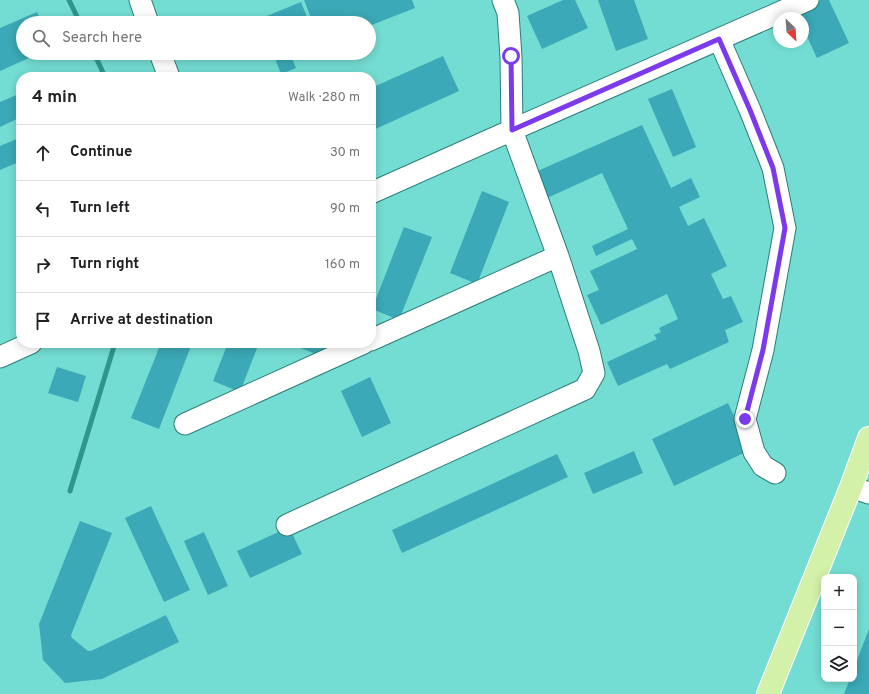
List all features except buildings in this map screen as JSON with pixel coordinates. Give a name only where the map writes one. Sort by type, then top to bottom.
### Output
[{"type":"main road","points":[[768,694],[860,490],[869,438]]},
{"type":"street","points":[[140,0],[146,16]]},
{"type":"street","points":[[288,525],[585,389],[594,374],[589,351],[558,256],[512,130],[511,56],[508,13],[503,0]]},
{"type":"street","points":[[376,191],[808,0]]},
{"type":"street","points":[[719,39],[773,168],[785,228],[763,350],[745,419],[754,452],[763,466],[775,473]]},
{"type":"street","points":[[163,60],[167,72]]},
{"type":"street","points":[[376,338],[558,256]]},
{"type":"street","points":[[0,357],[20,348]]},
{"type":"street","points":[[185,424],[353,348]]},
{"type":"waterway","points":[[69,0],[77,16]]},
{"type":"waterway","points":[[97,60],[103,72]]},
{"type":"waterway","points":[[70,491],[113,348]]},
{"type":"route","points":[[511,56],[512,130],[719,39],[773,168],[785,228],[763,350],[745,419]]}]
